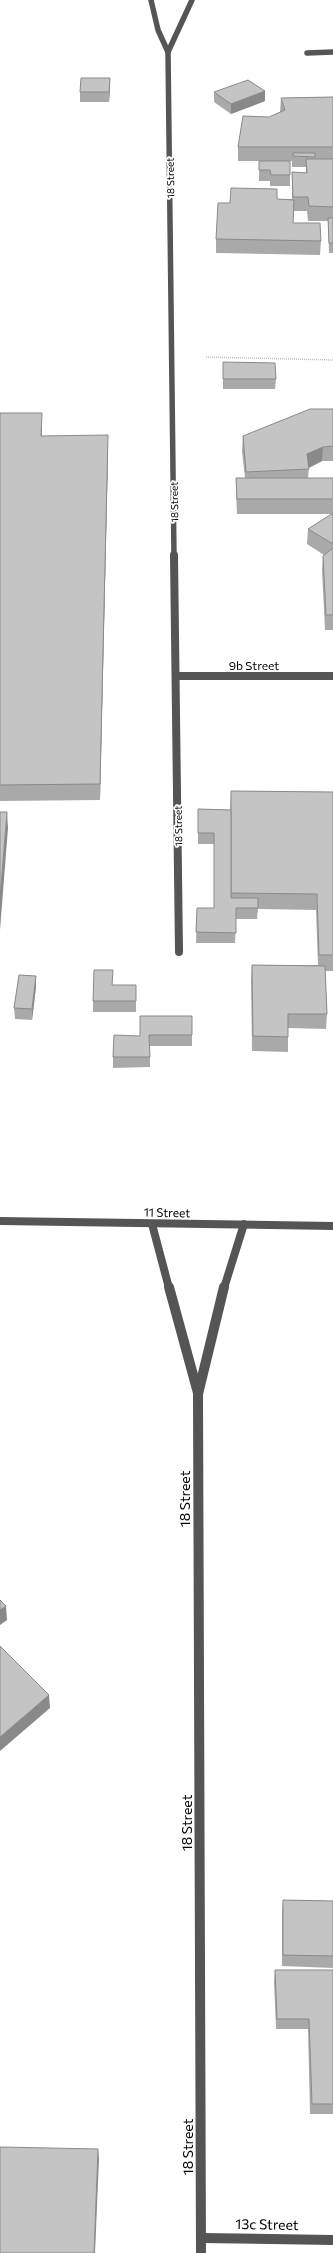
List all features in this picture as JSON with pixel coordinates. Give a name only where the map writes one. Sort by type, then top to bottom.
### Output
[{"type":"street","name":"18 Street","points":[[152,0],[158,30],[168,52],[179,952]]},
{"type":"street","name":"18 Street","points":[[168,52],[192,0]]},
{"type":"street","points":[[307,53],[333,52]]},
{"type":"street","name":"9b Street","points":[[176,676],[333,676]]},
{"type":"street","name":"11 Street","points":[[0,1221],[333,1226]]},
{"type":"street","name":"18 Street","points":[[152,1224],[198,1394]]},
{"type":"street","name":"18 Street","points":[[201,2253],[198,1394],[225,1284],[244,1224]]},
{"type":"street","name":"13c Street","points":[[201,2238],[333,2240]]},
{"type":"path","points":[[172,357],[333,360]]},
{"type":"building","points":[[81,78],[110,78],[109,92],[80,92]]},
{"type":"building","points":[[248,80],[265,91],[231,104],[214,92]]},
{"type":"building","points":[[333,97],[333,147],[238,147],[243,116],[269,117],[285,110],[281,98]]},
{"type":"building","points":[[293,153],[315,153],[315,157],[293,156]]},
{"type":"building","points":[[306,159],[333,159],[333,207],[309,206],[308,197],[293,197],[292,172],[307,173]]},
{"type":"building","points":[[259,161],[290,161],[290,175],[271,175],[270,170],[259,170]]},
{"type":"building","points":[[231,188],[277,189],[277,199],[294,200],[293,223],[320,223],[321,241],[216,239],[218,203],[230,203]]},
{"type":"building","points":[[328,218],[333,218],[333,243],[329,243]]},
{"type":"building","points":[[223,362],[275,363],[276,379],[223,379]]},
{"type":"building","points":[[310,409],[333,409],[333,446],[323,447],[307,454],[309,469],[246,472],[243,436]]},
{"type":"building","points":[[0,413],[42,413],[41,436],[108,435],[100,784],[0,785]]},
{"type":"building","points":[[236,478],[333,478],[333,499],[237,499]]},
{"type":"building","points":[[333,513],[333,544],[308,529]]},
{"type":"building","points":[[333,548],[333,615],[326,615],[323,556]]},
{"type":"building","points":[[231,791],[333,792],[333,955],[319,955],[317,894],[231,893]]},
{"type":"building","points":[[198,809],[231,810],[231,898],[258,898],[258,908],[236,908],[236,933],[196,932],[197,908],[214,908],[214,833],[198,833]]},
{"type":"building","points":[[0,812],[7,812],[0,898]]},
{"type":"building","points":[[252,965],[325,966],[327,1014],[288,1014],[288,1037],[253,1036]]},
{"type":"building","points":[[94,970],[113,970],[112,985],[136,985],[136,1001],[93,1001]]},
{"type":"building","points":[[19,975],[36,976],[32,1009],[14,1008]]},
{"type":"building","points":[[140,1016],[192,1016],[192,1035],[149,1035],[150,1057],[113,1057],[114,1035],[140,1036]]},
{"type":"building","points":[[0,1600],[6,1606],[0,1610]]},
{"type":"building","points":[[0,1646],[49,1695],[0,1737]]},
{"type":"building","points":[[283,1900],[333,1901],[333,1956],[283,1955]]},
{"type":"building","points":[[275,1970],[333,1970],[333,2104],[312,2104],[309,2019],[277,2019]]},
{"type":"building","points":[[0,2147],[98,2149],[94,2253],[0,2253]]}]
